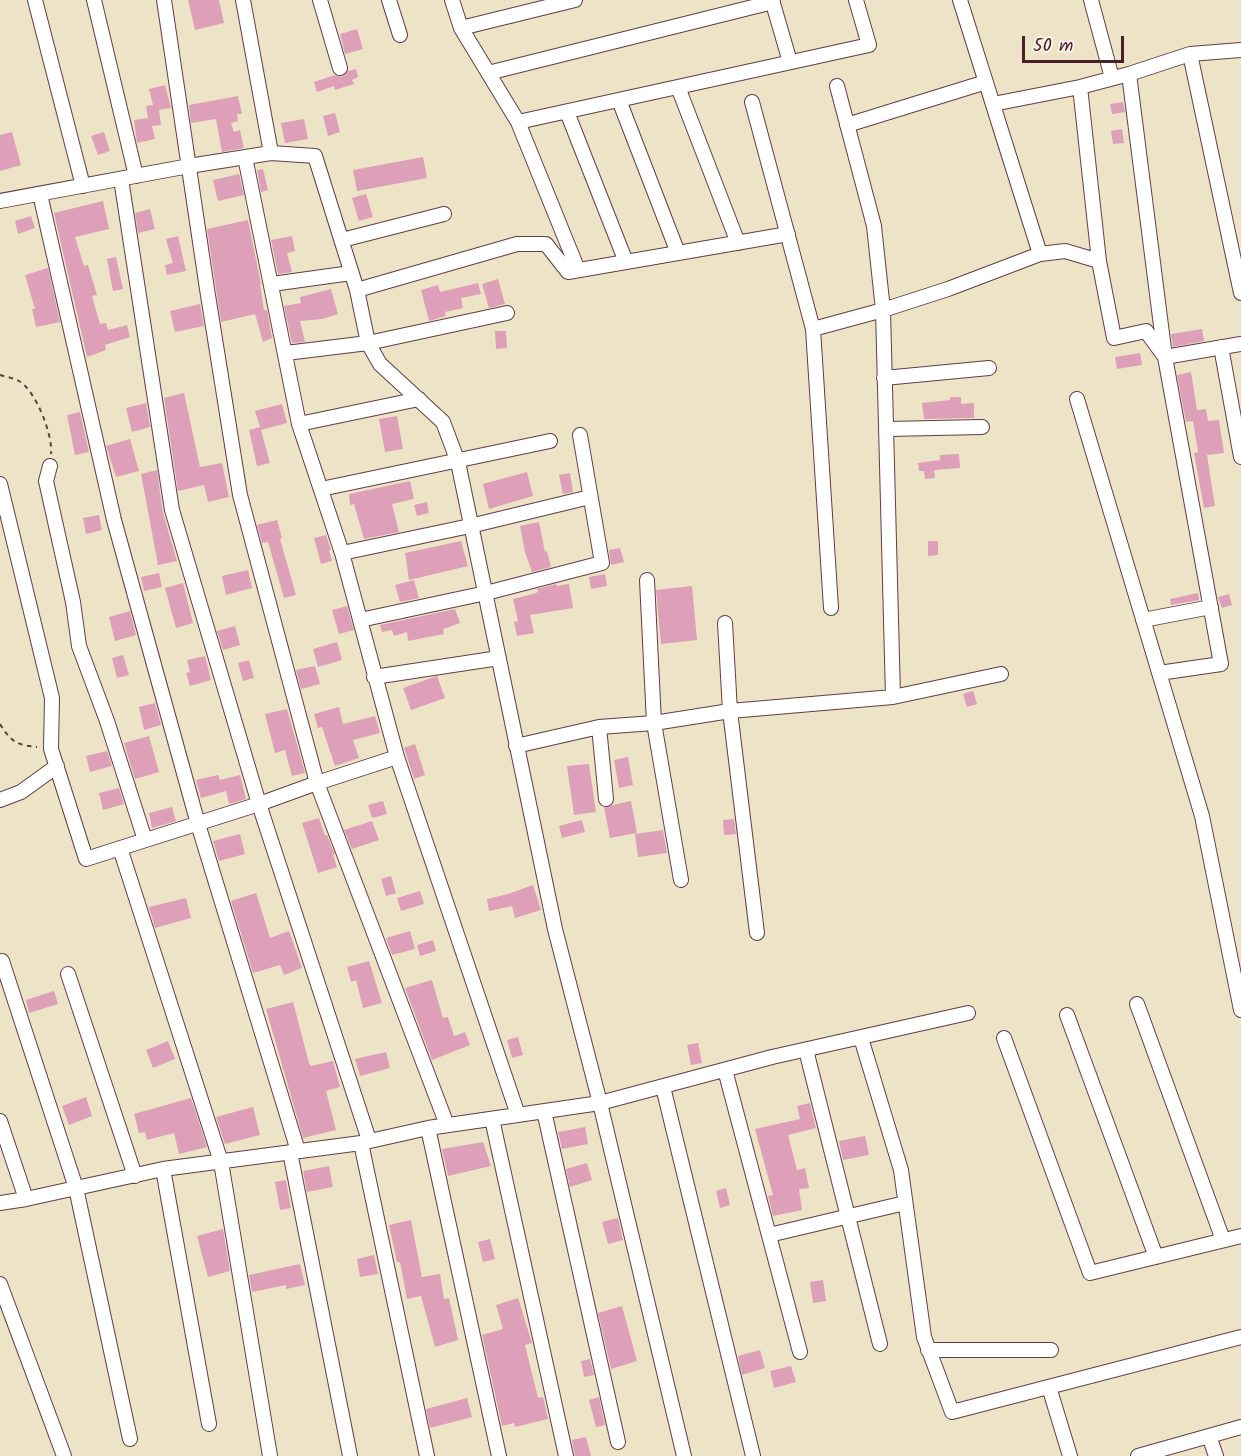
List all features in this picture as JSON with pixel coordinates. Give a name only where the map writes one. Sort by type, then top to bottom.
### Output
[{"type":"street","points":[[35,0],[83,186]]},
{"type":"street","points":[[94,0],[136,176]]},
{"type":"street","points":[[164,0],[240,495],[317,783],[447,1125]]},
{"type":"street","points":[[243,0],[271,153]]},
{"type":"street","points":[[320,0],[340,68]]},
{"type":"street","points":[[389,0],[400,35]]},
{"type":"street","points":[[452,0],[460,28],[518,122],[578,270]]},
{"type":"street","points":[[460,28],[575,0]]},
{"type":"street","points":[[518,122],[869,45],[856,0]]},
{"type":"street","points":[[960,0],[1040,254]]},
{"type":"street","points":[[1091,0],[1112,78]]},
{"type":"street","points":[[488,73],[773,1],[790,62]]},
{"type":"street","points":[[993,104],[1080,87],[1190,54],[1241,50]]},
{"type":"street","points":[[1190,54],[1241,293]]},
{"type":"street","points":[[1129,74],[1166,357],[1221,664],[1159,673]]},
{"type":"street","points":[[847,125],[986,82]]},
{"type":"street","points":[[837,86],[874,226],[883,310],[884,378],[888,429],[893,698]]},
{"type":"street","points":[[678,87],[738,243]]},
{"type":"street","points":[[1080,87],[1099,261],[1114,338],[1146,331],[1166,357]]},
{"type":"street","points":[[619,100],[678,253]]},
{"type":"street","points":[[752,102],[813,329],[831,608]]},
{"type":"street","points":[[567,111],[626,262]]},
{"type":"street","points":[[0,201],[271,153],[315,156],[357,290],[368,343],[380,364],[443,422],[458,462],[555,929],[600,1103],[684,1456]]},
{"type":"street","points":[[245,157],[299,424],[342,553],[397,757],[518,1115]]},
{"type":"street","points":[[121,179],[172,510],[259,804],[365,1142],[427,1456]]},
{"type":"street","points":[[40,194],[114,520],[198,824],[294,1152],[350,1456]]},
{"type":"street","points":[[342,240],[444,214]]},
{"type":"street","points":[[357,290],[517,244],[546,244],[568,272],[788,234]]},
{"type":"street","points":[[813,329],[883,310],[1040,254],[1065,250],[1099,261]]},
{"type":"street","points":[[272,284],[351,273]]},
{"type":"street","points":[[286,353],[368,343],[507,313]]},
{"type":"street","points":[[1166,357],[1241,344]]},
{"type":"street","points":[[1221,347],[1241,457]]},
{"type":"street","points":[[884,378],[989,368]]},
{"type":"street","points":[[299,424],[419,399]]},
{"type":"street","points":[[1077,399],[1202,816],[1241,1010]]},
{"type":"street","points":[[888,429],[982,427]]},
{"type":"street","points":[[360,620],[486,593],[602,563],[580,435]]},
{"type":"street","points":[[321,489],[550,441]]},
{"type":"street","points":[[50,466],[46,481],[73,602],[79,646],[107,721],[145,840]]},
{"type":"street","points":[[0,484],[52,698],[51,749],[86,859],[397,757]]},
{"type":"street","points":[[342,553],[470,526],[590,497]]},
{"type":"street","points":[[646,580],[654,723],[681,880]]},
{"type":"street","points":[[1143,620],[1210,607]]},
{"type":"street","points":[[724,623],[730,711],[757,933]]},
{"type":"street","points":[[374,677],[499,658]]},
{"type":"street","points":[[516,746],[599,727],[654,723],[730,711],[893,698],[1001,674]]},
{"type":"street","points":[[599,727],[606,799]]},
{"type":"street","points":[[0,800],[21,792],[57,766]]},
{"type":"street","points":[[120,848],[221,1162],[270,1456]]},
{"type":"street","points":[[2,960],[76,1188],[130,1439]]},
{"type":"street","points":[[68,974],[135,1176]]},
{"type":"street","points":[[1137,1004],[1223,1240]]},
{"type":"street","points":[[0,1203],[163,1169],[365,1142],[428,1128],[600,1103],[806,1050],[968,1013]]},
{"type":"street","points":[[1067,1016],[1156,1257]]},
{"type":"street","points":[[861,1038],[900,1170],[924,1337],[951,1412],[1241,1337]]},
{"type":"street","points":[[1004,1038],[1090,1273],[1241,1236]]},
{"type":"street","points":[[806,1050],[880,1344]]},
{"type":"street","points":[[725,1070],[800,1352]]},
{"type":"street","points":[[663,1087],[753,1456]]},
{"type":"street","points":[[544,1111],[618,1442]]},
{"type":"street","points":[[492,1119],[566,1456]]},
{"type":"street","points":[[0,1120],[26,1199]]},
{"type":"street","points":[[428,1128],[499,1456]]},
{"type":"street","points":[[163,1169],[209,1424]]},
{"type":"street","points":[[769,1235],[905,1203]]},
{"type":"street","points":[[0,1284],[64,1456]]},
{"type":"street","points":[[928,1350],[1051,1350]]},
{"type":"street","points":[[1049,1387],[1070,1456]]},
{"type":"street","points":[[1141,1456],[1241,1428]]},
{"type":"street","points":[[1209,1436],[1216,1456]]},
{"type":"path","points":[[0,375],[18,380],[29,390],[34,399],[52,443],[50,466]]},
{"type":"path","points":[[0,724],[6,734],[18,745],[51,749]]},
{"type":"building","points":[[188,0],[219,0],[224,23],[195,30]]},
{"type":"building","points":[[357,29],[363,49],[345,54],[340,34]]},
{"type":"building","points":[[356,69],[358,77],[352,80],[354,84],[335,90],[334,86],[317,92],[314,82],[335,75],[342,77],[348,71]]},
{"type":"building","points":[[165,85],[171,108],[159,110],[161,125],[152,126],[155,139],[137,143],[134,120],[148,118],[146,106],[153,105],[149,89]]},
{"type":"building","points":[[238,96],[242,114],[237,114],[238,121],[231,123],[234,132],[240,130],[244,148],[222,152],[216,119],[191,123],[189,105]]},
{"type":"building","points":[[1123,102],[1125,112],[1112,114],[1110,104]]},
{"type":"building","points":[[335,113],[340,132],[328,136],[323,116]]},
{"type":"building","points":[[304,119],[308,139],[285,143],[281,123]]},
{"type":"building","points":[[1122,129],[1124,143],[1113,144],[1111,131]]},
{"type":"building","points":[[12,132],[21,165],[0,171],[0,135]]},
{"type":"building","points":[[104,132],[110,151],[98,155],[91,136]]},
{"type":"building","points":[[423,157],[427,178],[357,191],[353,170]]},
{"type":"building","points":[[263,169],[268,190],[261,192],[257,170]]},
{"type":"building","points":[[239,174],[244,195],[218,201],[213,180]]},
{"type":"building","points":[[366,194],[373,217],[359,221],[352,198]]},
{"type":"building","points":[[103,201],[109,229],[75,237],[84,266],[88,265],[97,295],[92,296],[100,324],[106,323],[108,330],[127,325],[130,337],[105,345],[106,350],[87,357],[54,213]]},
{"type":"building","points":[[150,209],[155,229],[138,233],[135,213]]},
{"type":"building","points":[[31,216],[35,228],[18,234],[15,221]]},
{"type":"building","points":[[248,220],[264,310],[267,310],[272,338],[263,342],[255,314],[221,322],[207,229]]},
{"type":"building","points":[[178,236],[186,271],[167,275],[165,265],[173,263],[166,239]]},
{"type":"building","points":[[292,236],[295,251],[287,253],[292,272],[278,274],[271,240]]},
{"type":"building","points":[[116,257],[123,289],[113,291],[107,259]]},
{"type":"building","points":[[48,268],[60,322],[36,327],[32,309],[35,309],[25,275]]},
{"type":"building","points":[[498,279],[505,304],[489,308],[482,284]]},
{"type":"building","points":[[478,283],[481,294],[461,298],[463,308],[445,312],[446,316],[429,321],[421,290],[438,285],[440,292]]},
{"type":"building","points":[[331,289],[338,314],[322,319],[300,321],[305,342],[292,343],[284,306],[301,303],[300,297]]},
{"type":"building","points":[[200,304],[204,326],[175,332],[170,311]]},
{"type":"building","points":[[1202,329],[1204,341],[1173,347],[1171,334]]},
{"type":"building","points":[[495,331],[506,331],[507,348],[496,349]]},
{"type":"building","points":[[1140,353],[1142,365],[1117,369],[1115,357]]},
{"type":"building","points":[[1191,372],[1197,410],[1206,409],[1208,421],[1219,420],[1224,453],[1207,455],[1215,506],[1204,508],[1194,453],[1198,452],[1193,421],[1186,422],[1177,375]]},
{"type":"building","points":[[184,393],[200,467],[222,463],[229,497],[208,502],[204,485],[178,491],[164,398]]},
{"type":"building","points":[[950,397],[961,397],[961,404],[974,403],[974,418],[924,419],[922,403],[950,400]]},
{"type":"building","points":[[146,403],[150,427],[132,432],[126,408]]},
{"type":"building","points":[[282,404],[287,423],[261,430],[270,463],[257,466],[249,430],[260,427],[255,411]]},
{"type":"building","points":[[80,412],[89,452],[75,455],[67,415]]},
{"type":"building","points":[[397,416],[403,449],[385,452],[379,419]]},
{"type":"building","points":[[130,439],[139,471],[116,477],[106,446]]},
{"type":"building","points":[[959,454],[960,468],[934,470],[935,478],[925,479],[924,471],[919,471],[918,463],[940,460],[940,455]]},
{"type":"building","points":[[157,470],[163,513],[177,561],[158,565],[141,474]]},
{"type":"building","points":[[527,472],[533,496],[489,509],[483,484]]},
{"type":"building","points":[[570,473],[573,492],[563,494],[559,475]]},
{"type":"building","points":[[410,481],[414,499],[392,504],[399,532],[364,539],[354,504],[350,505],[349,494]]},
{"type":"building","points":[[427,502],[429,513],[417,516],[414,505]]},
{"type":"building","points":[[99,515],[102,530],[86,534],[83,518]]},
{"type":"building","points":[[277,520],[296,595],[284,598],[268,542],[262,543],[257,525]]},
{"type":"building","points":[[539,522],[545,552],[547,551],[551,567],[532,572],[520,526]]},
{"type":"building","points":[[326,535],[332,561],[321,564],[314,538]]},
{"type":"building","points":[[461,541],[468,566],[409,580],[405,553]]},
{"type":"building","points":[[928,541],[938,541],[938,555],[928,556]]},
{"type":"building","points":[[620,548],[624,562],[611,565],[609,550]]},
{"type":"building","points":[[248,570],[252,588],[226,595],[222,576]]},
{"type":"building","points":[[159,573],[162,587],[144,591],[141,577]]},
{"type":"building","points":[[605,574],[607,586],[591,589],[589,577]]},
{"type":"building","points":[[414,580],[419,598],[400,602],[395,585]]},
{"type":"building","points":[[183,583],[193,623],[176,628],[165,588]]},
{"type":"building","points":[[556,584],[557,586],[569,584],[573,608],[530,615],[534,633],[517,636],[514,622],[518,621],[513,599],[533,594],[538,592],[537,589]]},
{"type":"building","points":[[692,586],[697,640],[661,644],[656,590]]},
{"type":"building","points":[[1198,593],[1199,600],[1171,605],[1170,599]]},
{"type":"building","points":[[1229,594],[1232,605],[1222,608],[1218,597]]},
{"type":"building","points":[[347,606],[354,630],[339,634],[332,610]]},
{"type":"building","points":[[455,609],[460,623],[443,629],[444,634],[408,641],[407,632],[394,636],[392,630],[382,632],[380,625]]},
{"type":"building","points":[[130,611],[136,635],[115,641],[109,617]]},
{"type":"building","points":[[235,626],[240,645],[223,650],[217,631]]},
{"type":"building","points":[[337,642],[342,660],[318,667],[313,649]]},
{"type":"building","points":[[123,655],[129,675],[117,678],[112,658]]},
{"type":"building","points":[[205,656],[211,680],[190,686],[186,673],[190,672],[187,660]]},
{"type":"building","points":[[249,660],[254,678],[243,681],[238,663]]},
{"type":"building","points":[[315,666],[320,684],[301,689],[296,670]]},
{"type":"building","points":[[437,676],[445,698],[411,710],[403,688]]},
{"type":"building","points":[[973,691],[977,704],[967,707],[963,694]]},
{"type":"building","points":[[155,703],[161,725],[144,730],[139,707]]},
{"type":"building","points":[[339,707],[343,724],[375,716],[380,733],[353,740],[359,758],[335,766],[322,727],[318,728],[314,714]]},
{"type":"building","points":[[287,709],[305,773],[292,776],[285,750],[275,753],[265,714]]},
{"type":"building","points":[[149,736],[159,772],[135,779],[124,743]]},
{"type":"building","points":[[415,744],[425,775],[414,779],[404,748]]},
{"type":"building","points":[[107,751],[112,766],[90,772],[86,756]]},
{"type":"building","points":[[628,757],[633,785],[619,788],[614,760]]},
{"type":"building","points":[[589,764],[596,812],[574,815],[567,766]]},
{"type":"building","points":[[218,775],[220,780],[240,775],[246,799],[229,804],[226,791],[201,798],[196,780]]},
{"type":"building","points":[[119,788],[124,804],[103,810],[99,793]]},
{"type":"building","points":[[383,801],[387,814],[372,818],[368,805]]},
{"type":"building","points":[[631,801],[637,833],[610,838],[604,807]]},
{"type":"building","points":[[172,807],[176,821],[152,828],[149,813]]},
{"type":"building","points":[[319,818],[325,836],[327,835],[335,854],[333,855],[337,867],[318,873],[302,823]]},
{"type":"building","points":[[734,819],[736,834],[724,835],[723,820]]},
{"type":"building","points":[[582,820],[585,832],[562,838],[559,826]]},
{"type":"building","points":[[372,821],[379,840],[352,849],[344,830]]},
{"type":"building","points":[[663,830],[667,853],[638,857],[635,834]]},
{"type":"building","points":[[240,834],[245,854],[219,861],[213,841]]},
{"type":"building","points":[[391,876],[396,893],[386,896],[381,879]]},
{"type":"building","points":[[533,885],[541,910],[515,918],[512,906],[489,911],[487,899]]},
{"type":"building","points":[[420,891],[424,904],[401,911],[397,898]]},
{"type":"building","points":[[256,893],[270,938],[289,931],[302,968],[284,975],[280,965],[253,973],[231,901]]},
{"type":"building","points":[[186,898],[191,918],[155,928],[149,907]]},
{"type":"building","points":[[410,931],[415,949],[392,955],[386,938]]},
{"type":"building","points":[[433,940],[436,951],[420,956],[417,945]]},
{"type":"building","points":[[369,961],[382,1003],[363,1008],[356,980],[351,982],[347,967]]},
{"type":"building","points":[[432,980],[443,1018],[448,1017],[454,1036],[465,1032],[470,1045],[432,1060],[405,988]]},
{"type":"building","points":[[54,991],[58,1004],[29,1013],[26,1000]]},
{"type":"building","points":[[293,1002],[309,1063],[311,1066],[333,1061],[340,1087],[326,1091],[336,1130],[303,1138],[266,1009]]},
{"type":"building","points":[[518,1037],[523,1055],[512,1058],[507,1040]]},
{"type":"building","points":[[168,1041],[175,1059],[153,1068],[146,1050]]},
{"type":"building","points":[[698,1043],[702,1063],[691,1065],[687,1045]]},
{"type":"building","points":[[386,1052],[390,1068],[360,1076],[355,1059]]},
{"type":"building","points":[[86,1097],[92,1116],[69,1125],[62,1106]]},
{"type":"building","points":[[191,1098],[207,1147],[179,1154],[174,1133],[147,1140],[145,1132],[139,1133],[134,1114]]},
{"type":"building","points":[[810,1103],[816,1128],[788,1135],[797,1170],[805,1168],[809,1188],[799,1189],[802,1210],[773,1216],[768,1196],[773,1195],[755,1129],[800,1119],[797,1106]]},
{"type":"building","points":[[253,1107],[260,1135],[225,1144],[216,1117]]},
{"type":"building","points":[[585,1127],[588,1144],[562,1149],[558,1132]]},
{"type":"building","points":[[865,1136],[869,1155],[843,1160],[839,1141]]},
{"type":"building","points":[[483,1142],[491,1166],[448,1176],[442,1149]]},
{"type":"building","points":[[587,1163],[592,1180],[570,1187],[566,1169]]},
{"type":"building","points":[[329,1166],[333,1187],[307,1192],[303,1171]]},
{"type":"building","points":[[286,1180],[291,1208],[280,1210],[275,1182]]},
{"type":"building","points":[[726,1188],[730,1205],[720,1208],[716,1191]]},
{"type":"building","points":[[618,1218],[623,1240],[608,1244],[602,1222]]},
{"type":"building","points":[[411,1220],[422,1277],[440,1274],[444,1299],[449,1298],[458,1340],[435,1347],[421,1296],[407,1299],[400,1262],[397,1262],[389,1225]]},
{"type":"building","points":[[223,1229],[230,1271],[208,1277],[197,1236]]},
{"type":"building","points":[[490,1239],[495,1259],[483,1262],[478,1242]]},
{"type":"building","points":[[374,1255],[378,1274],[360,1277],[357,1259]]},
{"type":"building","points":[[300,1264],[305,1285],[286,1289],[286,1285],[252,1292],[249,1275]]},
{"type":"building","points":[[823,1280],[826,1301],[813,1303],[810,1282]]},
{"type":"building","points":[[518,1298],[532,1343],[525,1345],[538,1398],[543,1397],[548,1419],[515,1427],[514,1423],[502,1426],[482,1335],[503,1329],[496,1305]]},
{"type":"building","points":[[622,1306],[637,1361],[611,1369],[598,1313]]},
{"type":"building","points":[[760,1350],[765,1368],[742,1375],[738,1356]]},
{"type":"building","points":[[590,1359],[594,1375],[584,1377],[581,1361]]},
{"type":"building","points":[[791,1366],[796,1382],[774,1388],[770,1371]]},
{"type":"building","points":[[599,1397],[605,1425],[596,1427],[589,1400]]},
{"type":"building","points":[[467,1398],[472,1417],[430,1428],[426,1409]]},
{"type":"building","points":[[586,1437],[591,1456],[575,1456],[572,1440]]}]
